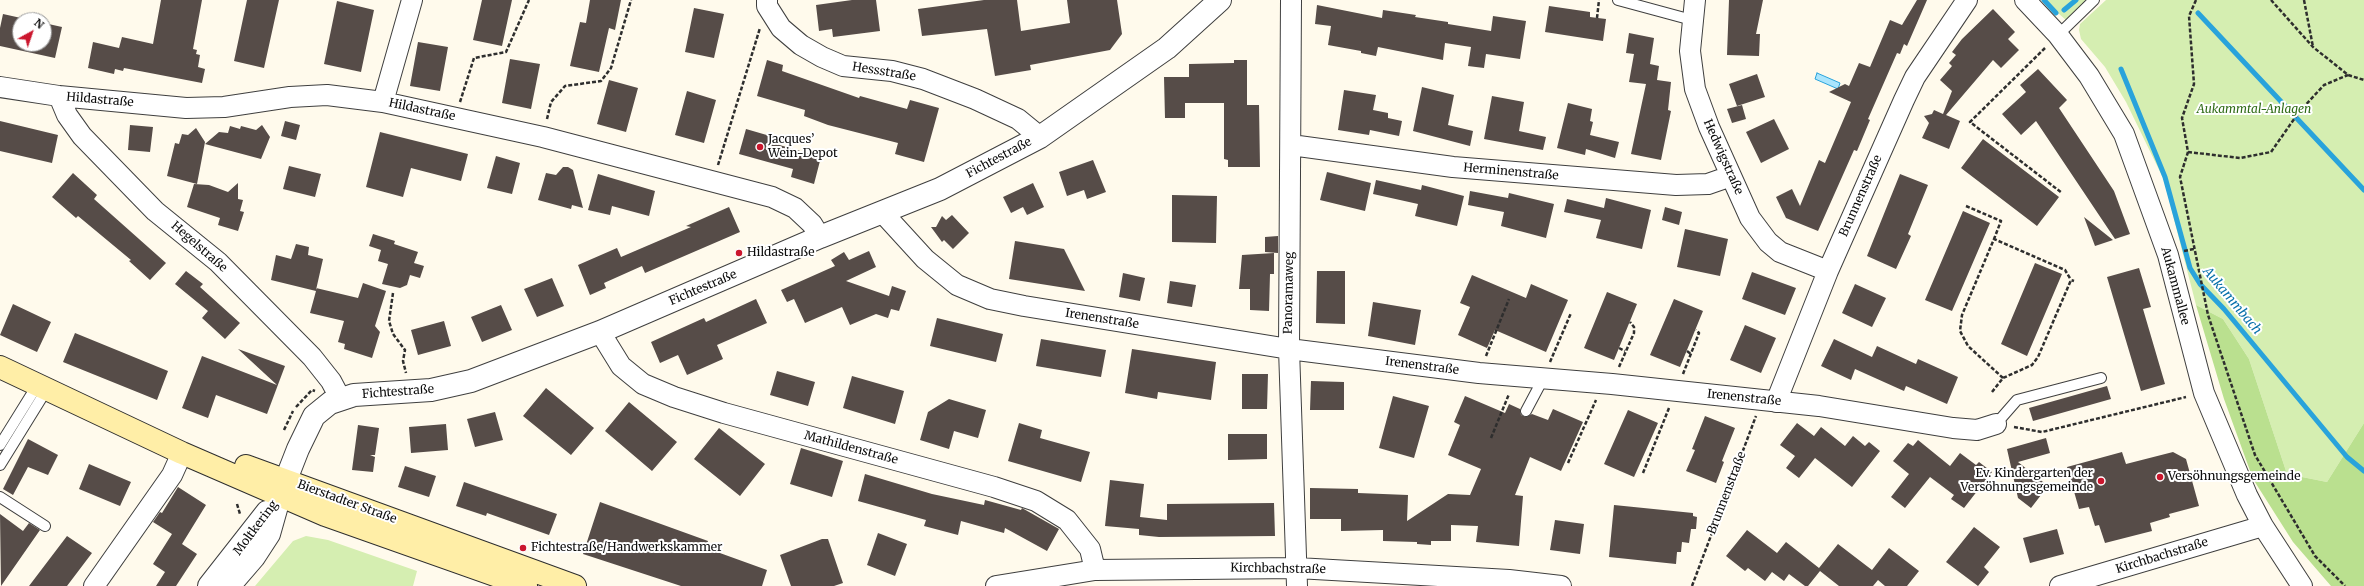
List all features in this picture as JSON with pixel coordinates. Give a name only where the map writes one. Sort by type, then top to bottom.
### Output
[{"type":"main road","name":"Bierstadter Straße","points":[[0,367],[118,421],[182,453],[575,586]]},
{"type":"main road","name":"Bierstadter Straße","points":[[118,421],[283,488],[325,515],[526,586]]},
{"type":"street","points":[[383,102],[412,0]]},
{"type":"street","name":"Fichtestraße","points":[[283,488],[314,416],[330,403],[340,398],[366,394],[430,390],[471,381],[600,332],[820,237],[940,189],[1040,137],[1167,48],[1220,0]]},
{"type":"street","name":"Panoramaweg","points":[[1290,0],[1291,145],[1289,348],[1297,577]]},
{"type":"street","name":"Hedwigstraße","points":[[1695,0],[1690,51],[1695,88],[1709,127],[1750,218],[1768,242],[1780,252],[1828,271]]},
{"type":"street","name":"Brunnenstraße","points":[[1770,401],[1915,77],[1967,0]]},
{"type":"street","name":"Aukammallee","points":[[2025,0],[2058,35],[2089,76],[2124,134],[2168,255],[2204,393],[2232,463],[2263,526],[2302,586]]},
{"type":"street","name":"Hessstraße","points":[[767,3],[781,28],[801,45],[822,57],[843,66],[892,71],[923,79],[975,99],[1018,118],[1040,137]]},
{"type":"street","name":"Hildastraße","points":[[0,87],[59,96],[186,108],[224,106],[290,96],[319,96],[383,102],[543,137],[772,197],[795,208],[812,224],[820,237]]},
{"type":"street","name":"Hegelstraße","points":[[59,96],[67,115],[88,142],[155,210],[218,262],[307,352],[327,375],[340,398]]},
{"type":"street","name":"Herminenstraße","points":[[1291,145],[1453,167],[1676,185],[1708,184],[1731,176]]},
{"type":"street","name":"Irenenstraße","points":[[882,212],[900,234],[942,274],[957,285],[990,298],[1024,306],[1289,348],[1479,373],[1607,384],[1819,406],[1953,428],[1977,430],[1996,424]]},
{"type":"street","name":"Mathildenstraße","points":[[600,332],[621,366],[643,384],[674,397],[739,417],[994,486],[1036,501],[1067,520],[1090,549],[1095,570]]},
{"type":"street","points":[[94,586],[172,475],[182,453]]},
{"type":"street","name":"Moltkering","points":[[209,586],[242,546],[283,488]]},
{"type":"street","name":"Moltkering","points":[[229,586],[254,557],[269,534],[283,488]]},
{"type":"street","name":"Kirchbachstraße","points":[[2060,586],[2263,526]]},
{"type":"street","name":"Kirchbachstraße","points":[[996,586],[1095,570],[1297,577],[1509,580],[1561,586]]},
{"type":"lane","points":[[1618,0],[1692,20]]},
{"type":"lane","points":[[2058,35],[2094,0]]},
{"type":"lane","points":[[1996,424],[2017,400],[2101,378]]},
{"type":"lane","points":[[1526,411],[1543,379]]},
{"type":"lane","points":[[0,445],[42,386]]},
{"type":"lane","points":[[0,465],[42,386]]},
{"type":"lane","points":[[0,497],[45,526]]},
{"type":"path","points":[[456,118],[474,58],[506,52],[529,0]]},
{"type":"path","points":[[543,137],[550,102],[565,86],[601,81],[611,68],[631,0]]},
{"type":"path","points":[[1597,18],[1599,0]]},
{"type":"path","points":[[2196,0],[2189,16],[2194,84],[2182,118],[2188,152],[2180,177],[2193,249],[2208,315],[2255,455],[2315,556],[2345,586]]},
{"type":"path","points":[[2272,0],[2313,47],[2348,75],[2364,80]]},
{"type":"path","points":[[2304,0],[2313,47]]},
{"type":"path","points":[[713,182],[767,3]]},
{"type":"path","points":[[2058,35],[1970,122],[2062,193]]},
{"type":"path","points":[[2188,152],[2240,158],[2271,152],[2299,112],[2324,86],[2348,75]]},
{"type":"path","points":[[1966,206],[2001,222],[1962,315],[1960,331],[1968,346],[2003,378]]},
{"type":"path","points":[[1992,392],[2003,378],[2032,365],[2038,357],[2072,280],[2065,270],[1994,239]]},
{"type":"path","points":[[393,293],[389,321],[393,334],[405,350],[403,361]]},
{"type":"path","points":[[1479,373],[1509,300]]},
{"type":"path","points":[[1543,379],[1571,313]]},
{"type":"path","points":[[1568,463],[1634,333],[1634,327],[1630,322]]},
{"type":"path","points":[[1619,348],[1625,351]]},
{"type":"path","points":[[1687,351],[1691,354]]},
{"type":"path","points":[[1491,438],[1516,377]]},
{"type":"path","points":[[1996,424],[2042,432],[2204,393]]},
{"type":"path","name":"Brunnenstraße","points":[[1692,586],[1770,401]]},
{"type":"path","points":[[237,504],[241,512]]},
{"type":"green space","points":[[2043,0],[2086,0],[2066,20]]},
{"type":"green space","name":"Aukammtal-Anlagen","points":[[2106,0],[2364,0],[2364,423],[2327,482],[2287,474],[2249,359],[2223,319],[2196,305],[2164,180],[2126,102],[2105,67],[2081,39],[2079,30],[2080,24]]},
{"type":"green space","points":[[2196,305],[2223,319],[2249,359],[2287,474],[2327,482],[2364,423],[2364,586],[2331,586],[2293,542],[2253,479],[2224,399]]},
{"type":"green space","points":[[306,536],[328,540],[417,571],[413,586],[255,586],[293,541]]},
{"type":"water","points":[[1817,73],[1840,83],[1838,89],[1815,79]]},
{"type":"building","points":[[161,0],[202,0],[193,49],[197,50],[196,54],[200,55],[198,67],[205,69],[202,83],[124,68],[123,71],[115,69],[114,74],[88,68],[93,42],[119,48],[122,37],[153,44]]},
{"type":"building","points":[[247,0],[279,0],[264,68],[234,61]]},
{"type":"building","points":[[482,0],[512,0],[502,46],[473,40]]},
{"type":"building","points":[[590,0],[621,0],[615,30],[609,28],[599,72],[570,66],[580,22],[586,23]]},
{"type":"building","points":[[852,0],[876,0],[880,31],[833,37],[832,29],[819,31],[816,5]]},
{"type":"building","points":[[984,0],[1017,0],[1021,31],[1070,23],[1067,0],[1117,0],[1122,34],[1110,50],[1030,65],[1031,70],[995,76],[987,29],[922,36],[918,9]]},
{"type":"building","points":[[1729,0],[1763,0],[1756,34],[1760,34],[1759,56],[1727,55]]},
{"type":"building","points":[[1917,0],[1927,0],[1907,46],[1904,44],[1900,54],[1897,53],[1868,119],[1870,120],[1857,151],[1854,150],[1818,231],[1786,218],[1776,197],[1792,189],[1800,206],[1819,160],[1825,163],[1851,102],[1829,92],[1845,84],[1849,86],[1859,63],[1870,67],[1890,20],[1902,25]]},
{"type":"building","points":[[337,1],[374,10],[361,72],[324,64]]},
{"type":"building","points":[[1317,5],[1382,18],[1383,10],[1416,15],[1415,17],[1491,31],[1493,16],[1526,21],[1520,59],[1486,54],[1484,68],[1468,66],[1471,47],[1445,43],[1443,60],[1378,47],[1376,56],[1361,53],[1361,51],[1328,45],[1331,26],[1315,24]]},
{"type":"building","points":[[1549,6],[1590,12],[1590,17],[1606,19],[1603,41],[1545,32]]},
{"type":"building","points":[[694,8],[724,14],[714,58],[685,52]]},
{"type":"building","points":[[1993,9],[2015,32],[2008,39],[2019,50],[2001,68],[1993,60],[1946,115],[1960,121],[1949,149],[1922,138],[1929,123],[1924,116],[1932,114],[1934,110],[1943,114],[1952,91],[1940,80],[1952,66],[1949,63],[1956,55],[1952,52],[1962,39]]},
{"type":"building","points":[[3,14],[12,16],[12,49],[0,46],[0,28]]},
{"type":"building","points":[[52,25],[62,27],[55,58],[28,52],[52,52]]},
{"type":"building","points":[[1629,33],[1654,38],[1650,64],[1659,66],[1657,80],[1671,82],[1668,110],[1671,111],[1661,160],[1631,154],[1646,84],[1629,82],[1634,54],[1626,53]]},
{"type":"building","points":[[418,42],[448,47],[440,91],[410,86]]},
{"type":"building","points":[[510,59],[540,64],[531,109],[502,103]]},
{"type":"building","points":[[767,60],[783,65],[782,71],[859,98],[860,96],[907,109],[910,100],[939,108],[924,162],[895,154],[898,143],[828,125],[804,116],[805,110],[757,96]]},
{"type":"building","points":[[1234,60],[1247,60],[1247,105],[1259,105],[1260,167],[1228,167],[1228,160],[1224,159],[1224,103],[1185,103],[1185,118],[1165,118],[1164,77],[1189,77],[1189,64],[1234,63]]},
{"type":"building","points":[[2038,69],[2067,100],[2059,108],[2114,191],[2130,234],[2115,239],[2036,121],[2021,135],[2002,114],[2026,92],[2020,85]]},
{"type":"building","points":[[1757,74],[1765,97],[1737,106],[1729,84]]},
{"type":"building","points":[[609,80],[638,88],[626,132],[597,124]]},
{"type":"building","points":[[1422,87],[1454,95],[1448,125],[1473,131],[1470,146],[1413,131]]},
{"type":"building","points":[[1344,90],[1376,95],[1373,110],[1388,113],[1388,118],[1402,121],[1399,136],[1370,130],[1369,135],[1338,130]]},
{"type":"building","points":[[687,91],[716,100],[704,143],[675,135]]},
{"type":"building","points":[[1492,96],[1524,102],[1519,131],[1546,137],[1543,150],[1484,139]]},
{"type":"building","points":[[1568,103],[1592,109],[1590,121],[1593,122],[1590,135],[1619,142],[1615,158],[1586,149],[1585,155],[1557,148]]},
{"type":"building","points":[[1742,105],[1746,119],[1732,123],[1727,109]]},
{"type":"building","points":[[1774,119],[1789,149],[1761,163],[1746,132]]},
{"type":"building","points":[[0,121],[58,135],[52,163],[0,151]]},
{"type":"building","points":[[285,121],[300,125],[296,140],[281,136]]},
{"type":"building","points":[[130,125],[153,127],[150,152],[128,150]]},
{"type":"building","points":[[262,125],[270,137],[261,159],[205,144],[219,132],[228,133],[230,126],[240,129],[241,126],[256,130]]},
{"type":"building","points":[[196,128],[205,142],[197,184],[167,176],[175,143],[179,144],[182,134],[188,135]]},
{"type":"building","points":[[746,129],[777,138],[776,144],[821,157],[814,184],[791,177],[793,169],[739,154]]},
{"type":"building","points":[[380,132],[468,154],[461,181],[411,168],[403,197],[366,187]]},
{"type":"building","points":[[1983,139],[2059,197],[2037,226],[1961,168]]},
{"type":"building","points":[[496,156],[520,163],[512,194],[487,188]]},
{"type":"building","points":[[1093,160],[1106,192],[1087,199],[1084,190],[1067,196],[1059,172]]},
{"type":"building","points":[[289,166],[321,174],[315,197],[283,189]]},
{"type":"building","points":[[563,167],[568,167],[573,170],[583,208],[572,205],[571,209],[538,200],[546,173],[556,175]]},
{"type":"building","points":[[1327,172],[1371,183],[1365,211],[1320,200]]},
{"type":"building","points":[[73,173],[97,195],[94,199],[166,263],[150,280],[129,261],[131,260],[78,216],[76,218],[52,197]]},
{"type":"building","points":[[598,174],[655,191],[649,216],[612,206],[610,215],[588,210]]},
{"type":"building","points":[[1900,174],[1928,185],[1908,234],[1911,236],[1896,269],[1867,256]]},
{"type":"building","points":[[1376,180],[1421,190],[1422,185],[1464,196],[1457,226],[1415,216],[1418,204],[1373,194]]},
{"type":"building","points":[[238,183],[238,199],[243,200],[240,211],[244,212],[238,231],[218,225],[220,218],[187,207],[194,184],[209,185],[228,192]]},
{"type":"building","points":[[1033,183],[1044,207],[1027,215],[1023,207],[1011,213],[1003,197]]},
{"type":"building","points":[[1470,191],[1508,198],[1509,193],[1554,204],[1546,238],[1501,226],[1504,212],[1468,205]]},
{"type":"building","points":[[1172,195],[1217,196],[1216,243],[1172,242]]},
{"type":"building","points":[[1606,198],[1651,210],[1642,249],[1596,238],[1601,220],[1564,212],[1567,199],[1604,208]]},
{"type":"building","points":[[729,207],[740,232],[645,273],[642,266],[604,283],[606,288],[590,295],[578,265],[617,248],[621,257],[691,227],[686,226]]},
{"type":"building","points":[[1665,207],[1682,212],[1679,225],[1662,220]]},
{"type":"building","points":[[1963,211],[1990,223],[1952,311],[1925,300]]},
{"type":"building","points":[[952,215],[969,233],[953,249],[944,240],[942,242],[931,227],[936,227],[942,216],[946,220]]},
{"type":"building","points":[[2084,217],[2113,240],[2095,246]]},
{"type":"building","points":[[1685,229],[1728,239],[1720,276],[1677,267]]},
{"type":"building","points":[[373,234],[395,241],[394,244],[418,252],[414,263],[424,266],[420,278],[410,275],[407,285],[400,288],[382,284],[388,264],[378,261],[381,250],[369,246]]},
{"type":"building","points":[[1278,236],[1278,253],[1265,252],[1265,237]]},
{"type":"building","points":[[1015,241],[1064,249],[1085,291],[1009,279]]},
{"type":"building","points":[[296,244],[309,247],[308,255],[323,259],[316,288],[358,298],[363,283],[386,291],[375,326],[380,332],[372,358],[344,349],[345,344],[338,342],[344,321],[310,313],[316,291],[271,280],[276,255],[291,259]]},
{"type":"building","points":[[869,251],[876,267],[846,281],[889,296],[892,286],[906,291],[899,311],[891,309],[888,318],[876,314],[850,325],[842,307],[805,323],[794,299],[787,302],[781,290],[835,266],[831,260],[844,252],[849,260]]},
{"type":"building","points":[[1274,253],[1274,274],[1270,274],[1269,311],[1250,310],[1250,289],[1239,289],[1242,255]]},
{"type":"building","points":[[2035,263],[2062,274],[2027,356],[2001,344]]},
{"type":"building","points":[[2139,268],[2151,307],[2143,309],[2165,384],[2141,391],[2107,277]]},
{"type":"building","points":[[186,271],[203,284],[200,287],[240,323],[225,339],[202,318],[208,311],[175,284]]},
{"type":"building","points":[[1317,271],[1345,271],[1345,324],[1316,323]]},
{"type":"building","points":[[1752,272],[1796,288],[1785,315],[1742,299]]},
{"type":"building","points":[[1123,273],[1145,278],[1140,301],[1119,297]]},
{"type":"building","points":[[1472,275],[1526,298],[1531,284],[1568,300],[1546,352],[1495,330],[1487,348],[1458,335],[1470,307],[1460,303]]},
{"type":"building","points":[[552,278],[564,306],[537,317],[524,289]]},
{"type":"building","points":[[1170,281],[1196,285],[1192,307],[1167,303]]},
{"type":"building","points":[[1855,284],[1886,298],[1872,327],[1842,313]]},
{"type":"building","points":[[1607,292],[1637,304],[1614,360],[1584,348]]},
{"type":"building","points":[[756,299],[767,323],[717,345],[723,359],[687,375],[678,355],[660,363],[651,342],[704,318],[706,322]]},
{"type":"building","points":[[1674,299],[1703,311],[1680,367],[1650,355]]},
{"type":"building","points":[[1373,302],[1421,310],[1415,345],[1368,336]]},
{"type":"building","points":[[13,304],[51,322],[37,352],[0,335]]},
{"type":"building","points":[[501,305],[512,330],[482,342],[471,317]]},
{"type":"building","points":[[937,318],[1003,334],[996,362],[930,346]]},
{"type":"building","points":[[444,321],[451,346],[418,355],[411,330]]},
{"type":"building","points":[[1745,325],[1776,338],[1761,373],[1730,360]]},
{"type":"building","points":[[75,333],[168,371],[157,400],[63,362]]},
{"type":"building","points":[[1041,339],[1106,350],[1101,377],[1036,366]]},
{"type":"building","points":[[1834,339],[1872,357],[1877,346],[1916,364],[1918,359],[1958,377],[1947,404],[1906,386],[1904,391],[1855,369],[1851,380],[1821,366]]},
{"type":"building","points":[[238,349],[285,366],[267,414],[216,395],[208,418],[182,408],[202,356],[277,385]]},
{"type":"building","points":[[1132,349],[1216,362],[1211,400],[1158,392],[1157,399],[1125,393]]},
{"type":"building","points":[[777,371],[815,382],[808,406],[770,395]]},
{"type":"building","points":[[1242,374],[1268,374],[1267,409],[1242,409]]},
{"type":"building","points":[[852,376],[904,391],[895,424],[843,408]]},
{"type":"building","points":[[1311,381],[1344,382],[1344,410],[1310,410]]},
{"type":"building","points":[[2107,386],[2111,399],[2033,421],[2029,408]]},
{"type":"building","points":[[546,388],[594,428],[571,455],[523,416]]},
{"type":"building","points":[[1393,396],[1429,406],[1414,458],[1379,448]]},
{"type":"building","points":[[1465,396],[1505,413],[1509,404],[1520,409],[1521,415],[1526,417],[1532,414],[1548,420],[1553,409],[1583,422],[1561,471],[1530,457],[1515,495],[1523,496],[1519,546],[1476,542],[1478,526],[1451,525],[1451,541],[1431,541],[1431,545],[1417,544],[1417,542],[1383,541],[1383,530],[1341,531],[1341,519],[1310,519],[1310,488],[1358,489],[1358,493],[1408,495],[1407,521],[1448,494],[1470,495],[1481,469],[1448,455],[1460,425],[1454,422]]},
{"type":"building","points":[[949,399],[986,410],[978,438],[954,431],[949,449],[920,440],[928,412]]},
{"type":"building","points":[[629,402],[677,442],[652,471],[605,431]]},
{"type":"building","points":[[1628,410],[1658,423],[1634,477],[1604,464]]},
{"type":"building","points":[[495,412],[503,440],[475,447],[467,419]]},
{"type":"building","points":[[1705,416],[1735,428],[1722,461],[1724,462],[1716,483],[1686,471],[1695,450],[1692,449]]},
{"type":"building","points":[[1019,423],[1042,430],[1040,438],[1090,452],[1081,482],[1008,461]]},
{"type":"building","points":[[1797,423],[1814,436],[1821,427],[1845,446],[1853,436],[1865,446],[1869,442],[1880,451],[1852,487],[1815,458],[1799,478],[1786,468],[1795,456],[1780,445]]},
{"type":"building","points":[[446,424],[448,450],[411,453],[409,427]]},
{"type":"building","points":[[358,425],[379,428],[375,455],[370,455],[375,457],[373,472],[352,470]]},
{"type":"building","points":[[719,428],[765,464],[740,496],[694,459]]},
{"type":"building","points":[[1228,434],[1267,434],[1267,459],[1228,460]]},
{"type":"building","points":[[2046,438],[2050,453],[2018,462],[2048,486],[2031,508],[2018,498],[2007,449]]},
{"type":"building","points":[[28,439],[58,455],[48,475],[28,467],[13,495],[3,489]]},
{"type":"building","points":[[1918,440],[1950,466],[1960,453],[1976,465],[1979,462],[1992,472],[1964,508],[1951,499],[1954,495],[1930,477],[1905,508],[1891,497],[1909,474],[1893,461],[1908,443],[1913,446]]},
{"type":"building","points":[[801,448],[843,461],[832,497],[790,484]]},
{"type":"building","points":[[2122,452],[2126,464],[2173,452],[2186,459],[2199,506],[2169,514],[2170,517],[2150,523],[2152,531],[2105,543],[2099,525],[2095,526],[2089,507],[2079,509],[2067,467]]},
{"type":"building","points":[[89,464],[131,482],[120,506],[79,489]]},
{"type":"building","points":[[405,466],[436,476],[429,497],[398,487]]},
{"type":"building","points":[[865,474],[932,494],[984,505],[985,500],[1021,510],[1022,508],[1059,529],[1047,551],[1005,528],[1004,533],[961,521],[958,535],[924,526],[926,520],[858,501]]},
{"type":"building","points":[[1110,480],[1144,484],[1140,517],[1167,520],[1167,504],[1274,503],[1275,536],[1159,537],[1139,535],[1139,529],[1105,526]]},
{"type":"building","points":[[464,482],[557,514],[549,535],[487,513],[486,516],[456,506]]},
{"type":"building","points":[[178,487],[206,505],[182,544],[197,554],[176,586],[156,586],[165,572],[153,564],[172,534],[153,522],[160,512],[162,513]]},
{"type":"building","points":[[600,502],[708,541],[706,548],[767,570],[762,586],[681,586],[583,554]]},
{"type":"building","points":[[1614,505],[1693,513],[1693,516],[1697,517],[1696,529],[1691,529],[1689,543],[1682,542],[1681,552],[1677,552],[1676,564],[1609,557]]},
{"type":"building","points":[[0,514],[23,531],[29,523],[40,530],[1,586]]},
{"type":"building","points":[[1555,520],[1584,524],[1580,554],[1550,550]]},
{"type":"building","points":[[1974,527],[2000,547],[1984,567],[1989,572],[1978,586],[1946,562]]},
{"type":"building","points":[[2057,529],[2064,554],[2030,563],[2023,538]]},
{"type":"building","points":[[1747,530],[1777,553],[1786,542],[1819,568],[1838,544],[1872,570],[1889,548],[1919,571],[1907,586],[1885,586],[1878,580],[1873,586],[1839,586],[1820,571],[1808,586],[1805,586],[1789,574],[1784,581],[1772,572],[1765,581],[1748,568],[1745,571],[1726,556]]},
{"type":"building","points":[[878,533],[907,544],[895,576],[867,565]]},
{"type":"building","points":[[67,536],[92,553],[67,586],[29,586]]},
{"type":"building","points":[[822,539],[828,539],[843,583],[834,586],[791,586],[780,555]]},
{"type":"waterway","name":"Aukammbach","points":[[2044,0],[2056,13]]},
{"type":"waterway","name":"Aukammbach","points":[[2064,10],[2076,0]]},
{"type":"waterway","name":"Aukammbach","points":[[2198,13],[2364,190]]},
{"type":"waterway","name":"Aukammbach","points":[[2121,69],[2165,177],[2190,268],[2200,284],[2224,309],[2347,457],[2364,471]]},
{"type":"place","name":"Jacques’ Wein-Depot","points":[[760,147]]},
{"type":"place","name":"Hildastraße","points":[[739,253]]},
{"type":"place","name":"Versöhnungsgemeinde","points":[[2160,477]]},
{"type":"place","name":"Ev. Kindergarten der Versöhnungsgemeinde","points":[[2101,481]]},
{"type":"place","name":"Fichtestraße/Handwerkskammer","points":[[523,548]]}]
